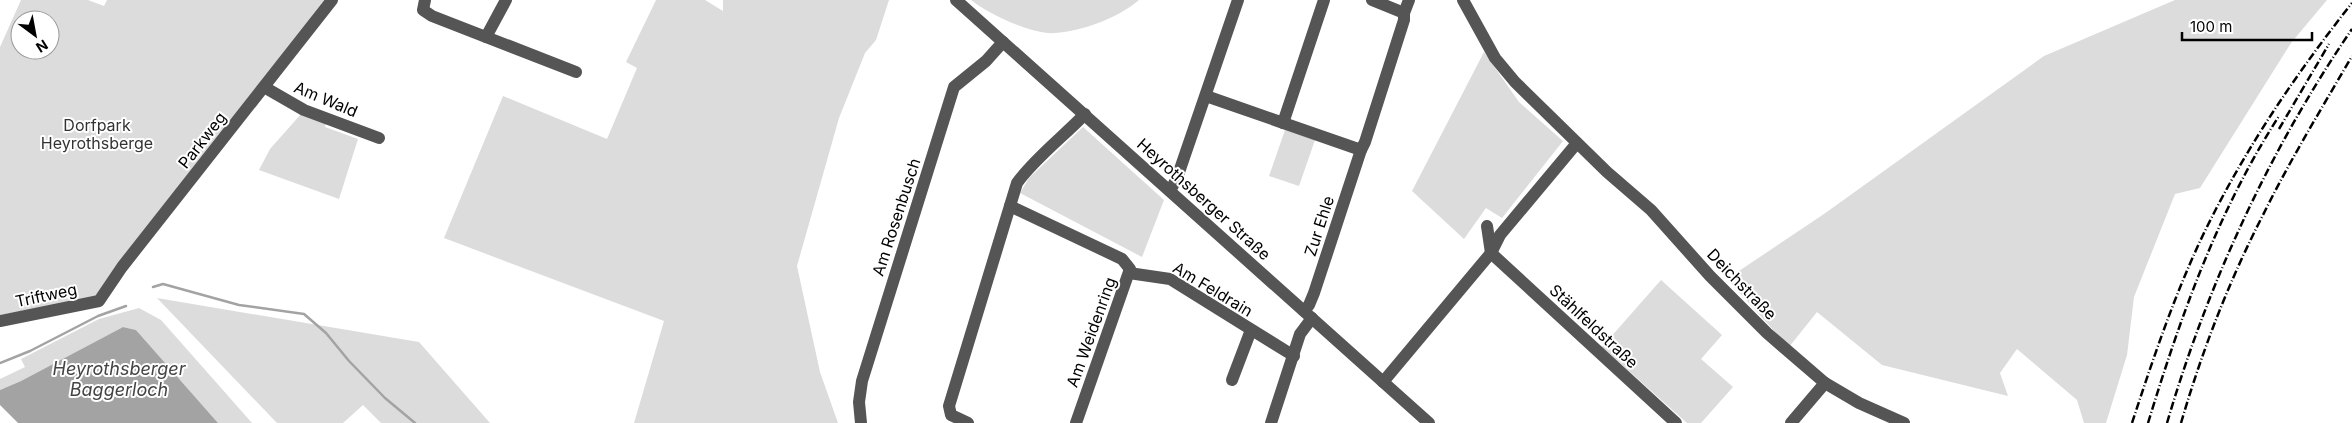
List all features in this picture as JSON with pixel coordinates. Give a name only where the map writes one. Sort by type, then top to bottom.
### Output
[{"type":"street","name":"Parkweg","points":[[98,301],[122,267],[332,0]]},
{"type":"street","points":[[425,0],[423,7],[426,13],[576,72]]},
{"type":"street","points":[[486,37],[506,0]]},
{"type":"street","name":"Heyrothsberger Straße","points":[[956,0],[1429,423]]},
{"type":"street","points":[[1170,191],[1177,178],[1238,0]]},
{"type":"street","points":[[1283,123],[1324,0]]},
{"type":"street","points":[[1372,0],[1404,13]]},
{"type":"street","name":"Zur Ehle","points":[[1308,314],[1365,142],[1409,0]]},
{"type":"street","name":"Deichstraße","points":[[1463,0],[1503,69],[1538,108],[1651,210],[1710,276],[1767,333],[1825,383],[1859,403],[1904,423]]},
{"type":"street","name":"Am Rosenbusch","points":[[862,423],[859,402],[862,381],[954,87],[986,61],[1003,42]]},
{"type":"street","name":"Am Wald","points":[[264,87],[304,110],[379,138]]},
{"type":"street","points":[[1206,96],[1361,150]]},
{"type":"street","points":[[968,423],[951,415],[949,406],[1017,183],[1085,114]]},
{"type":"street","points":[[1383,382],[1491,253],[1500,235],[1577,143]]},
{"type":"street","name":"Am Weidenring","points":[[1010,206],[1124,260],[1129,265],[1129,273],[1076,423]]},
{"type":"street","points":[[1487,226],[1491,253]]},
{"type":"street","name":"Stählfeldstraße","points":[[1491,253],[1676,423]]},
{"type":"street","name":"Am Feldrain","points":[[1129,273],[1170,279],[1294,356]]},
{"type":"street","name":"Triftweg","points":[[0,321],[98,301]]},
{"type":"street","points":[[1271,423],[1308,314]]},
{"type":"street","name":"Am Feldrain","points":[[1232,380],[1251,330]]},
{"type":"street","points":[[1791,423],[1825,383]]},
{"type":"green space","name":"Dorfpark Heyrothsberge","points":[[21,0],[88,0],[104,6],[107,0],[324,0],[95,297],[0,315],[0,47],[10,25],[10,60],[60,60],[60,10],[17,10]]},
{"type":"green space","points":[[656,0],[705,0],[723,11],[723,0],[889,0],[876,40],[865,53],[839,118],[797,266],[820,372],[838,423],[634,423],[664,321],[444,238],[503,96],[607,139],[637,68],[626,62]]},
{"type":"green space","points":[[971,0],[1139,0],[1131,7],[1100,22],[1077,30],[1046,33],[1011,22]]},
{"type":"green space","points":[[2175,0],[2327,0],[2291,43],[2200,188],[2175,194],[2134,297],[2127,355],[2106,423],[2084,423],[2077,400],[2017,349],[2000,373],[2008,396],[1882,365],[1817,312],[1789,347],[1727,279],[1824,214],[2044,56]]},
{"type":"green space","points":[[1484,52],[1519,102],[1563,141],[1502,218],[1486,208],[1464,239],[1412,191]]},
{"type":"green space","points":[[302,113],[326,122],[325,127],[358,139],[339,199],[259,170],[270,149]]},
{"type":"green space","points":[[1083,127],[1164,200],[1142,257],[1020,193],[1029,178]]},
{"type":"green space","points":[[1285,130],[1315,140],[1299,186],[1269,176]]},
{"type":"green space","points":[[1661,280],[1722,335],[1701,359],[1733,387],[1701,423],[1687,423],[1602,347]]},
{"type":"green space","points":[[157,298],[419,342],[490,423],[381,423],[363,405],[343,423],[277,423]]},
{"type":"green space","points":[[139,308],[161,320],[252,423],[218,423],[136,330],[123,327],[21,381],[0,390],[0,379],[25,367],[21,359],[99,319]]},
{"type":"water","name":"Heyrothsberger Baggerloch","points":[[123,327],[136,330],[218,423],[18,423],[0,405],[0,390],[21,381]]},
{"type":"waterway","points":[[153,287],[163,284],[239,305],[304,314],[326,333],[349,361],[385,398],[415,423]]},
{"type":"waterway","points":[[0,363],[30,351],[98,316],[126,306]]},
{"type":"railway","points":[[2132,423],[2173,304],[2192,258],[2219,204],[2253,144],[2290,86],[2352,3]]},
{"type":"railway","points":[[2167,423],[2202,319],[2244,218],[2294,121],[2352,29]]},
{"type":"railway","points":[[2279,129],[2329,44]]},
{"type":"railway","points":[[2181,423],[2217,317],[2239,265],[2295,154],[2352,56]]},
{"type":"railway","points":[[2148,423],[2188,303],[2219,226],[2257,152],[2279,116]]}]
